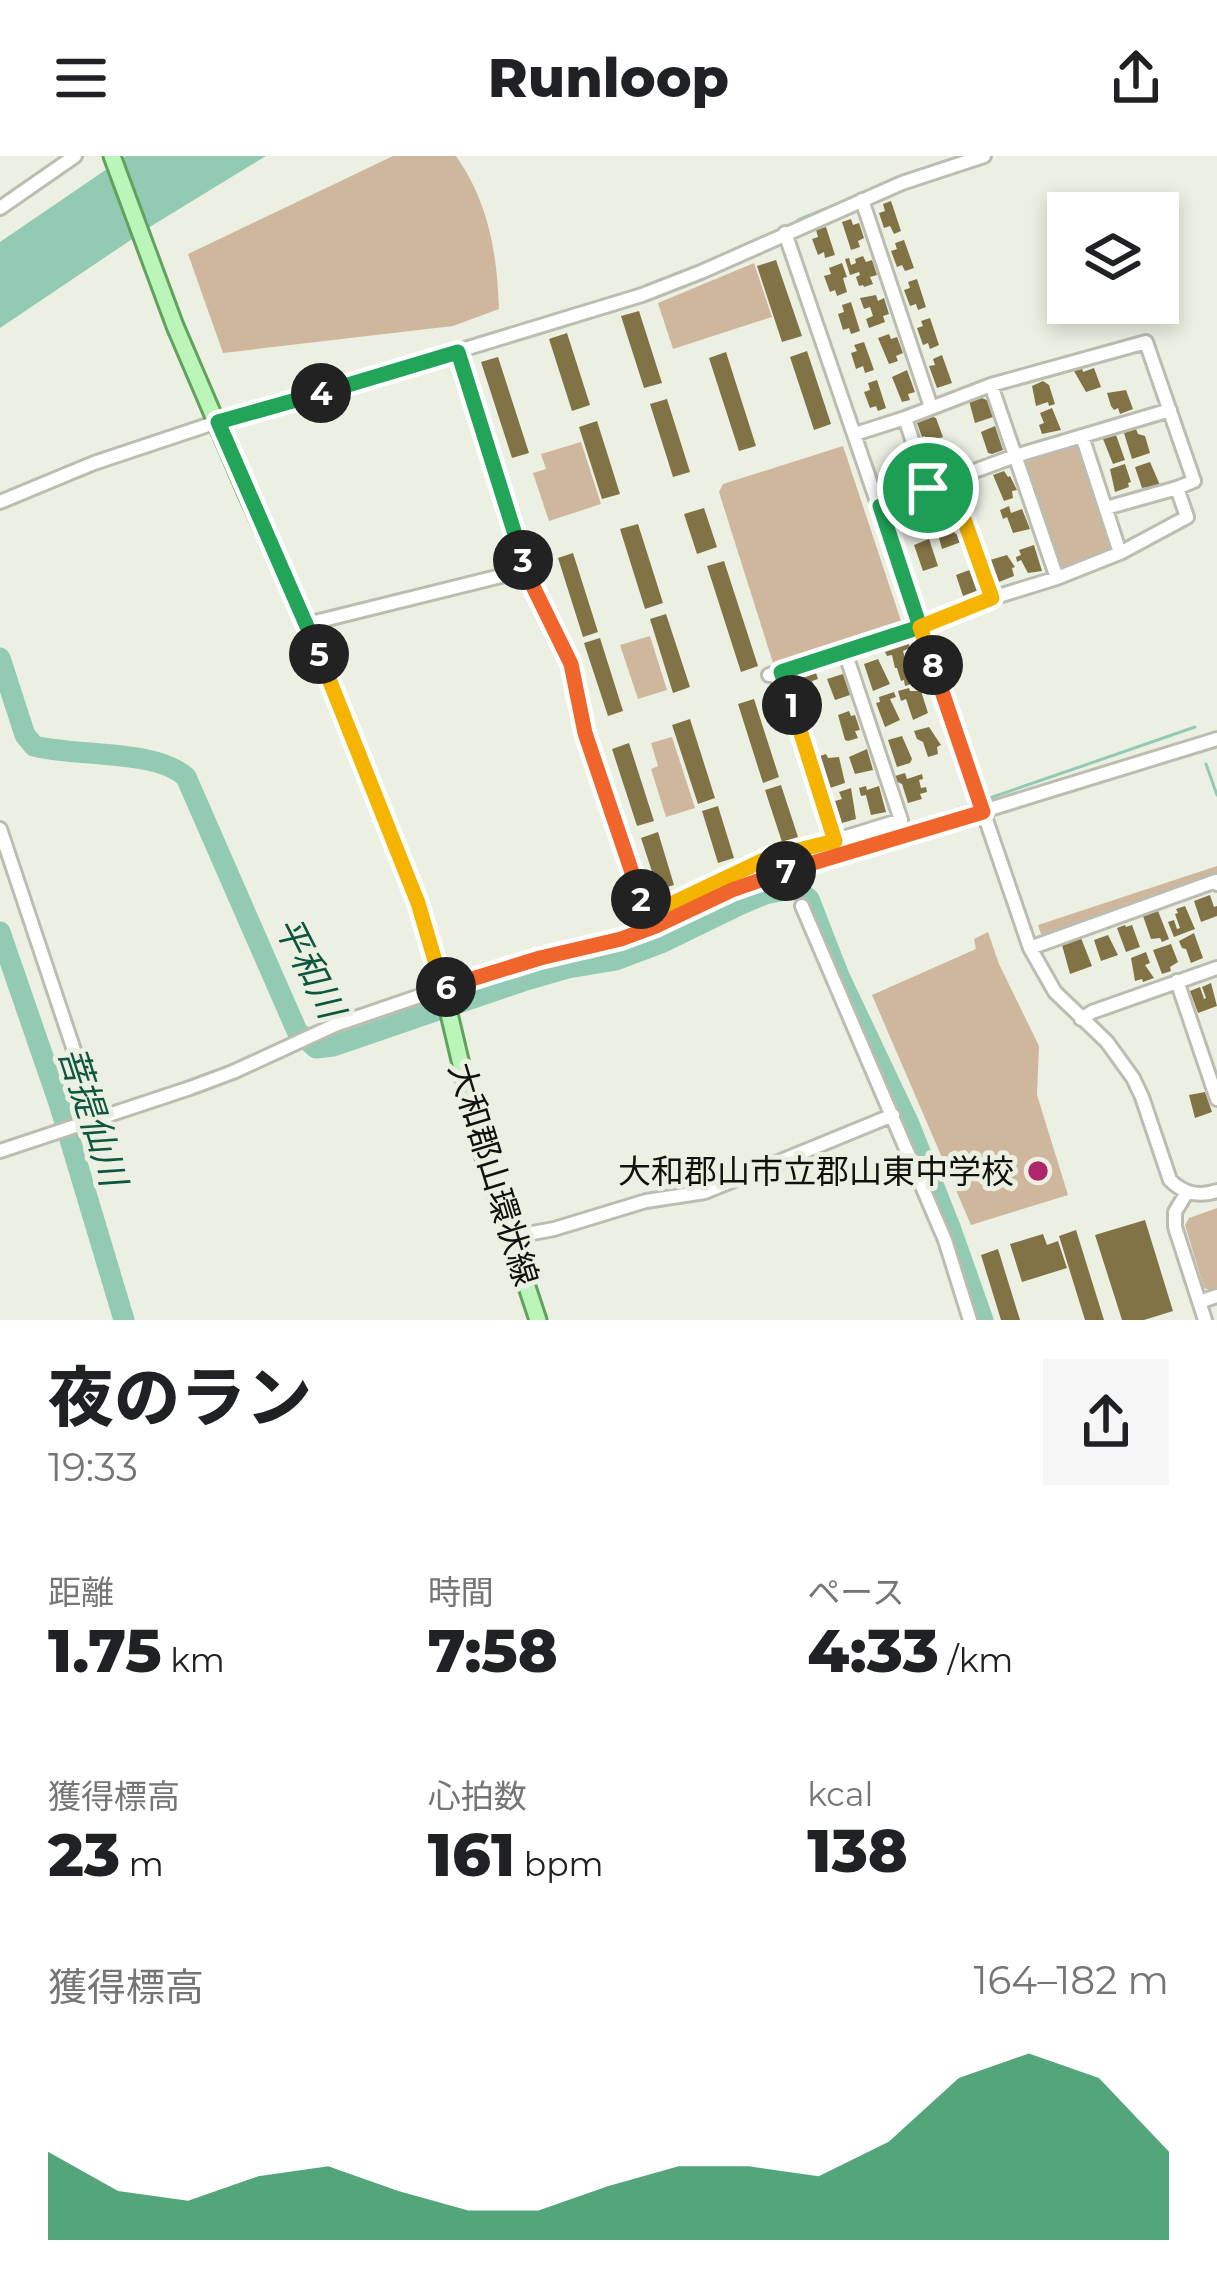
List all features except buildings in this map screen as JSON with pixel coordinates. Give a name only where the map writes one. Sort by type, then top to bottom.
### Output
[{"type":"main road","name":"大和郡山環状線","points":[[112,156],[145,248],[247,494],[307,624],[418,903],[472,1116],[538,1320]]},
{"type":"street","points":[[0,208],[75,156]]},
{"type":"street","points":[[0,502],[94,463],[218,422],[642,295],[902,183],[984,156]]},
{"type":"street","points":[[862,200],[931,407]]},
{"type":"street","points":[[785,233],[1030,948],[1055,992],[1107,1042],[1133,1078],[1175,1185],[1206,1195],[1217,1191]]},
{"type":"street","points":[[855,434],[992,385],[1146,342],[1194,481],[1106,508]]},
{"type":"street","points":[[458,352],[525,570],[571,664],[585,733],[645,910],[652,913],[770,857],[902,820],[845,652]]},
{"type":"street","points":[[992,385],[1057,578]]},
{"type":"street","points":[[880,506],[1016,456],[1170,410]]},
{"type":"street","points":[[904,418],[928,488]]},
{"type":"street","points":[[1082,436],[1120,554]]},
{"type":"street","points":[[950,480],[992,598]]},
{"type":"street","points":[[835,841],[775,674],[1120,554],[1187,517],[1177,488]]},
{"type":"street","points":[[307,624],[525,570]]},
{"type":"street","points":[[0,1151],[190,1088],[335,1025],[446,1003],[540,958],[621,939],[732,890],[1217,739]]},
{"type":"street","points":[[0,829],[95,1120]]},
{"type":"street","points":[[1030,948],[1217,884]]},
{"type":"street","points":[[802,906],[945,1240],[970,1320]]},
{"type":"street","points":[[1081,1018],[1217,968]]},
{"type":"street","points":[[1177,981],[1217,1099]]},
{"type":"street","points":[[511,1237],[646,1201],[705,1192],[892,1115]]},
{"type":"street","points":[[1187,1192],[1175,1212],[1175,1227],[1205,1320]]},
{"type":"street","points":[[1199,1302],[1217,1296]]},
{"type":"shaded area","points":[[126,156],[266,156],[0,328],[0,242]]},
{"type":"shaded area","points":[[393,156],[456,156],[489,229],[499,309],[453,326],[223,353],[188,254]]},
{"type":"shaded area","points":[[754,263],[772,317],[673,349],[658,303]]},
{"type":"shaded area","points":[[581,442],[601,504],[549,521],[533,473],[546,469],[541,454]]},
{"type":"shaded area","points":[[1073,444],[1080,448],[1114,544],[1110,552],[1067,570],[1059,566],[1025,464],[1029,457]]},
{"type":"shaded area","points":[[843,446],[903,627],[782,666],[773,663],[719,492],[723,484]]},
{"type":"shaded area","points":[[650,636],[667,690],[638,699],[620,645]]},
{"type":"shaded area","points":[[672,737],[695,808],[666,817],[651,769],[658,766],[651,743]]},
{"type":"shaded area","points":[[1217,866],[1217,877],[1042,937],[1038,925]]},
{"type":"shaded area","points":[[988,932],[1039,1046],[1037,1095],[1068,1195],[971,1225],[872,995],[976,949],[974,939]]},
{"type":"shaded area","points":[[1217,1208],[1217,1289],[1211,1291],[1204,1288],[1185,1225],[1189,1218]]},
{"type":"waterway","points":[[798,220],[857,196]]},
{"type":"waterway","name":"平和川","points":[[0,658],[25,735],[34,746],[136,758],[186,777],[297,1031],[316,1048],[523,981],[616,960],[765,894],[795,888],[809,899],[839,976],[909,1124],[983,1320]]},
{"type":"waterway","points":[[987,799],[1195,727]]},
{"type":"waterway","points":[[1206,764],[1217,795]]},
{"type":"waterway","points":[[828,852],[978,802]]},
{"type":"waterway","points":[[795,888],[813,868]]},
{"type":"waterway","name":"菩提仙川","points":[[0,932],[59,1103],[124,1320]]},
{"type":"place","name":"大和郡山市立郡山東中学校","points":[[1038,1171]]},
{"type":"route","points":[[928,488],[880,506],[920,627],[781,672],[835,841],[770,857],[652,913],[645,910],[585,733],[571,664],[525,570],[458,352],[218,422],[307,624],[418,903],[443,988],[563,951],[621,939],[762,879],[983,812],[920,627],[992,598],[950,480],[928,488]]}]
